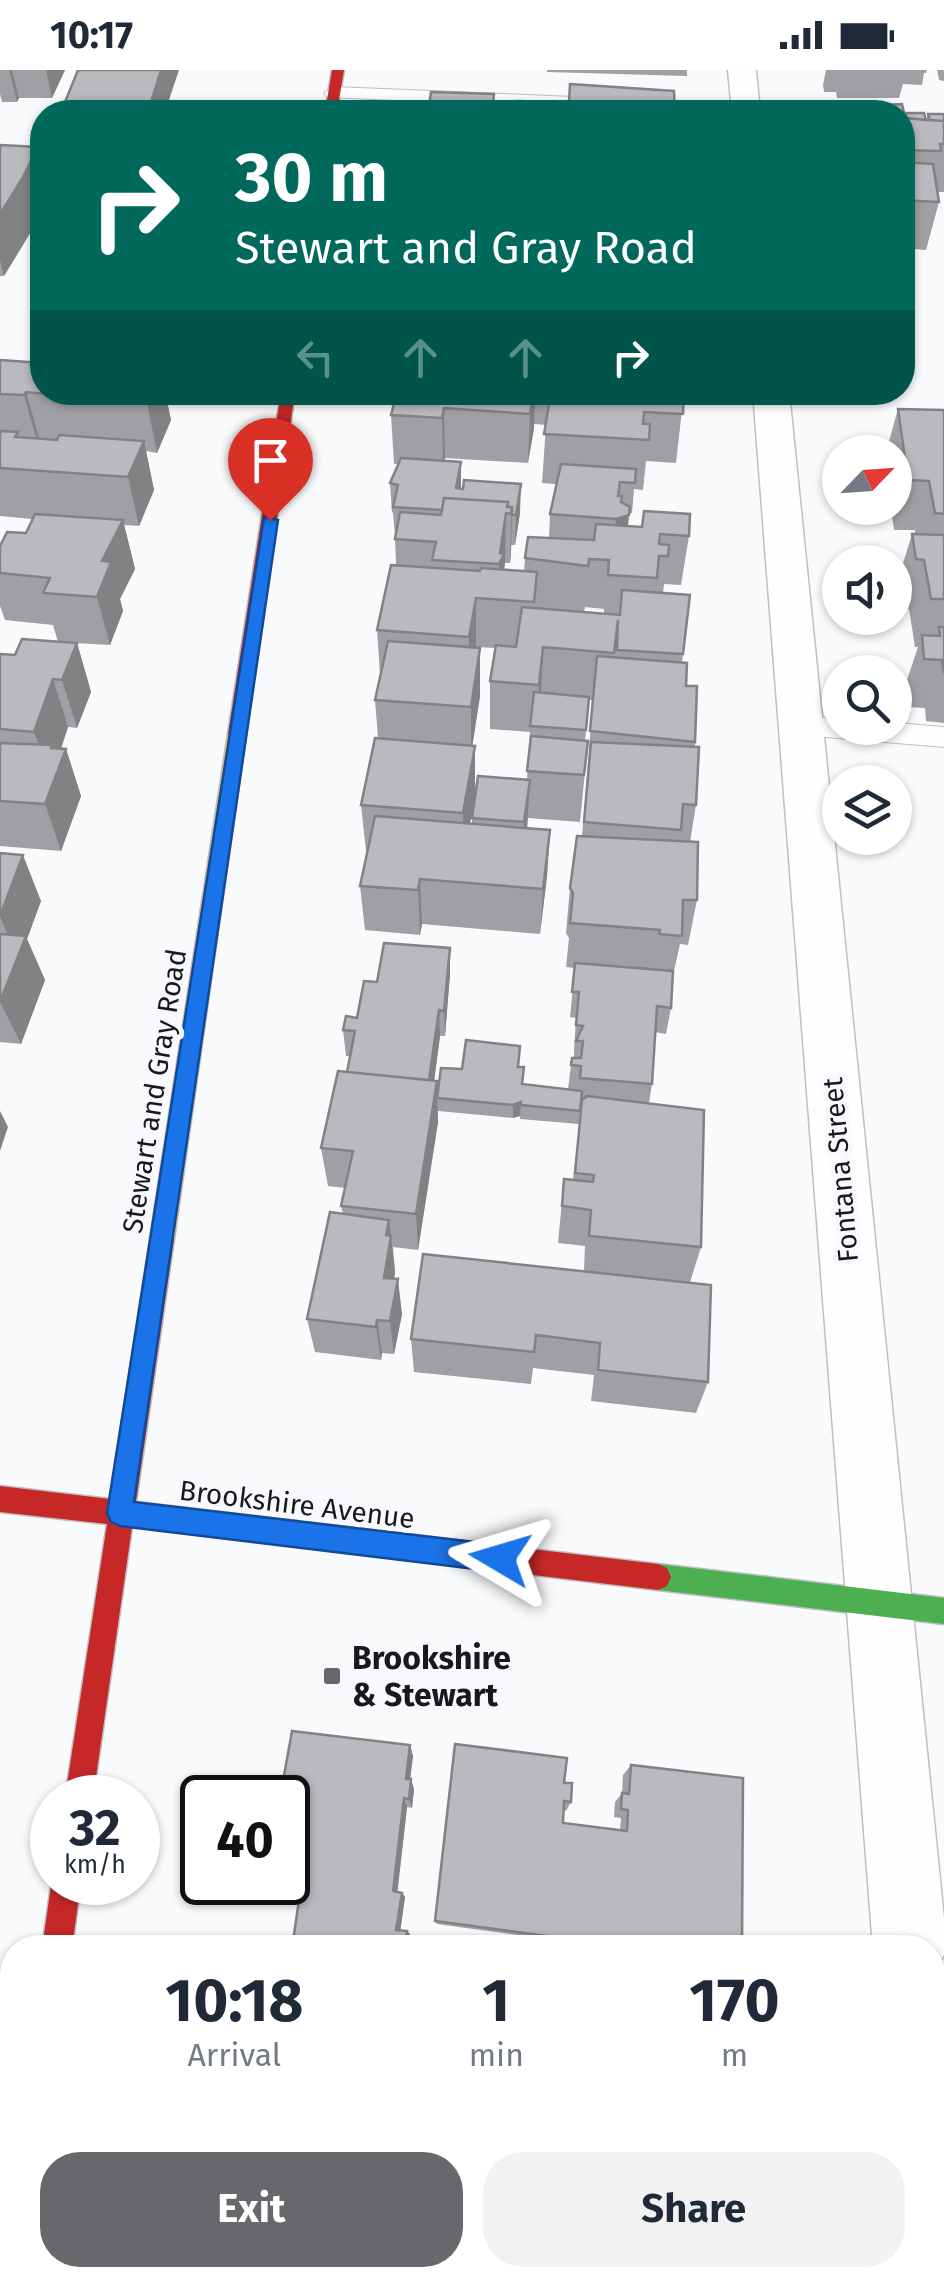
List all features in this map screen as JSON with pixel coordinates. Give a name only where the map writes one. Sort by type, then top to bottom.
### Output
[{"type":"main road","name":"Stewart and Gray Road","points":[[81,1775],[286,405]]},
{"type":"main road","name":"Brookshire Avenue","points":[[0,1499],[944,1611]]},
{"type":"main road","points":[[59,1935],[63,1905]]},
{"type":"street","points":[[742,70],[744,100]]},
{"type":"street","name":"Fontana Street","points":[[772,405],[909,1935]]},
{"type":"lane","points":[[334,92],[480,91],[599,100]]},
{"type":"lane","points":[[800,727],[944,737]]},
{"type":"building","points":[[78,70],[161,70],[152,100],[66,100]]},
{"type":"building","points":[[570,84],[674,91],[674,100],[569,100]]},
{"type":"building","points":[[431,92],[494,94],[493,100],[430,100]]},
{"type":"building","points":[[915,113],[924,113],[926,120],[915,119]]},
{"type":"building","points":[[928,114],[944,114],[944,121],[930,120]]},
{"type":"building","points":[[915,119],[944,121],[941,151],[915,150]]},
{"type":"building","points":[[0,145],[30,147],[30,163],[0,214]]},
{"type":"building","points":[[915,163],[933,164],[939,202],[915,201]]},
{"type":"building","points":[[0,360],[30,362],[30,392],[0,394]]},
{"type":"building","points":[[394,405],[531,405],[530,414],[444,408],[442,418],[391,415]]},
{"type":"building","points":[[549,405],[683,405],[683,414],[644,412],[643,424],[650,424],[649,440],[544,434]]},
{"type":"building","points":[[898,409],[944,410],[944,514],[935,513],[929,481],[912,480],[912,435],[902,435]]},
{"type":"building","points":[[0,431],[18,432],[15,437],[57,440],[59,435],[144,441],[128,477],[0,468]]},
{"type":"building","points":[[401,458],[461,462],[456,488],[463,489],[464,480],[521,484],[516,515],[512,515],[508,502],[444,498],[442,510],[393,507],[398,485],[390,483]]},
{"type":"building","points":[[561,464],[636,469],[635,483],[620,482],[618,496],[630,507],[629,515],[616,519],[550,514]]},
{"type":"building","points":[[444,498],[508,502],[511,514],[506,513],[500,553],[504,554],[499,564],[432,560],[436,542],[395,539],[400,512],[441,515]]},
{"type":"building","points":[[644,511],[690,514],[689,536],[660,534],[659,544],[669,545],[668,556],[659,556],[657,578],[608,575],[609,560],[589,559],[588,566],[525,558],[528,537],[594,540],[596,524],[642,527]]},
{"type":"building","points":[[35,514],[123,520],[102,561],[111,562],[97,597],[43,593],[50,578],[0,573],[0,546],[7,532],[26,533]]},
{"type":"building","points":[[912,534],[944,535],[944,599],[931,599],[924,560],[916,559]]},
{"type":"building","points":[[391,565],[537,572],[534,602],[476,598],[469,637],[377,630]]},
{"type":"building","points":[[622,590],[690,595],[683,654],[617,650],[618,620],[614,653],[543,647],[539,685],[490,681],[496,645],[516,647],[522,607],[620,615]]},
{"type":"building","points":[[939,627],[944,627],[944,673],[942,660],[924,659],[922,635],[940,636]]},
{"type":"building","points":[[22,639],[77,643],[62,680],[53,679],[34,732],[0,729],[0,654],[15,655]]},
{"type":"building","points":[[388,641],[480,648],[471,707],[375,700]]},
{"type":"building","points":[[597,656],[687,663],[686,686],[697,686],[695,742],[590,731]]},
{"type":"building","points":[[534,692],[589,697],[586,730],[530,726]]},
{"type":"building","points":[[531,736],[588,741],[584,775],[527,771]]},
{"type":"building","points":[[375,738],[475,746],[463,813],[361,805]]},
{"type":"building","points":[[591,742],[699,747],[696,805],[683,804],[681,830],[584,822]]},
{"type":"building","points":[[0,743],[66,749],[45,804],[0,801]]},
{"type":"building","points":[[478,776],[530,780],[524,822],[472,818]]},
{"type":"building","points":[[375,816],[550,830],[543,889],[420,879],[418,890],[360,886]]},
{"type":"building","points":[[577,836],[698,842],[697,900],[683,900],[682,936],[659,934],[660,930],[570,923]]},
{"type":"building","points":[[0,853],[23,855],[0,916]]},
{"type":"building","points":[[0,934],[26,936],[0,1002]]},
{"type":"building","points":[[384,943],[450,948],[444,1011],[439,1010],[429,1080],[347,1072],[355,1031],[343,1030],[346,1016],[357,1018],[364,981],[377,982]]},
{"type":"building","points":[[575,963],[673,971],[671,1008],[657,1006],[652,1084],[580,1078],[581,1066],[571,1065],[572,1058],[581,1058],[583,1041],[576,1041],[583,1026],[576,1025],[579,992],[572,992]]},
{"type":"building","points":[[466,1040],[520,1046],[518,1067],[524,1067],[522,1084],[582,1091],[580,1111],[521,1102],[513,1105],[437,1098],[441,1068],[462,1069]]},
{"type":"building","points":[[338,1071],[437,1081],[416,1214],[341,1206],[353,1151],[321,1148]]},
{"type":"building","points":[[587,1096],[704,1110],[701,1247],[589,1236],[591,1210],[562,1206],[564,1179],[593,1182],[594,1175],[575,1173],[582,1100]]},
{"type":"building","points":[[330,1212],[389,1220],[386,1235],[391,1236],[384,1278],[398,1279],[390,1321],[377,1320],[376,1327],[307,1319]]},
{"type":"building","points":[[423,1254],[711,1285],[708,1382],[598,1370],[600,1343],[536,1335],[534,1352],[411,1339]]},
{"type":"building","points":[[292,1731],[410,1745],[406,1779],[411,1779],[409,1799],[404,1798],[393,1891],[402,1893],[396,1930],[407,1931],[406,1935],[294,1935],[298,1905],[310,1905],[310,1775],[284,1775]]},
{"type":"building","points":[[455,1744],[567,1758],[564,1783],[572,1783],[571,1802],[564,1801],[563,1823],[627,1831],[628,1810],[621,1809],[622,1793],[629,1794],[631,1765],[743,1778],[742,1935],[540,1935],[435,1921]]},
{"type":"traffic: fast","points":[[658,1577],[944,1611]]},
{"type":"traffic: slow","points":[[162,1239],[237,734]]},
{"type":"traffic: jam","points":[[333,100],[338,70]]},
{"type":"traffic: jam","points":[[237,734],[286,405]]},
{"type":"traffic: jam","points":[[82,1775],[162,1239]]},
{"type":"traffic: jam","points":[[0,1499],[658,1577]]},
{"type":"traffic: jam","points":[[59,1935],[63,1905]]},
{"type":"place","name":"Brookshire & Stewart","points":[[332,1676]]},
{"type":"route","points":[[270,520],[120,1513],[500,1558]]}]
